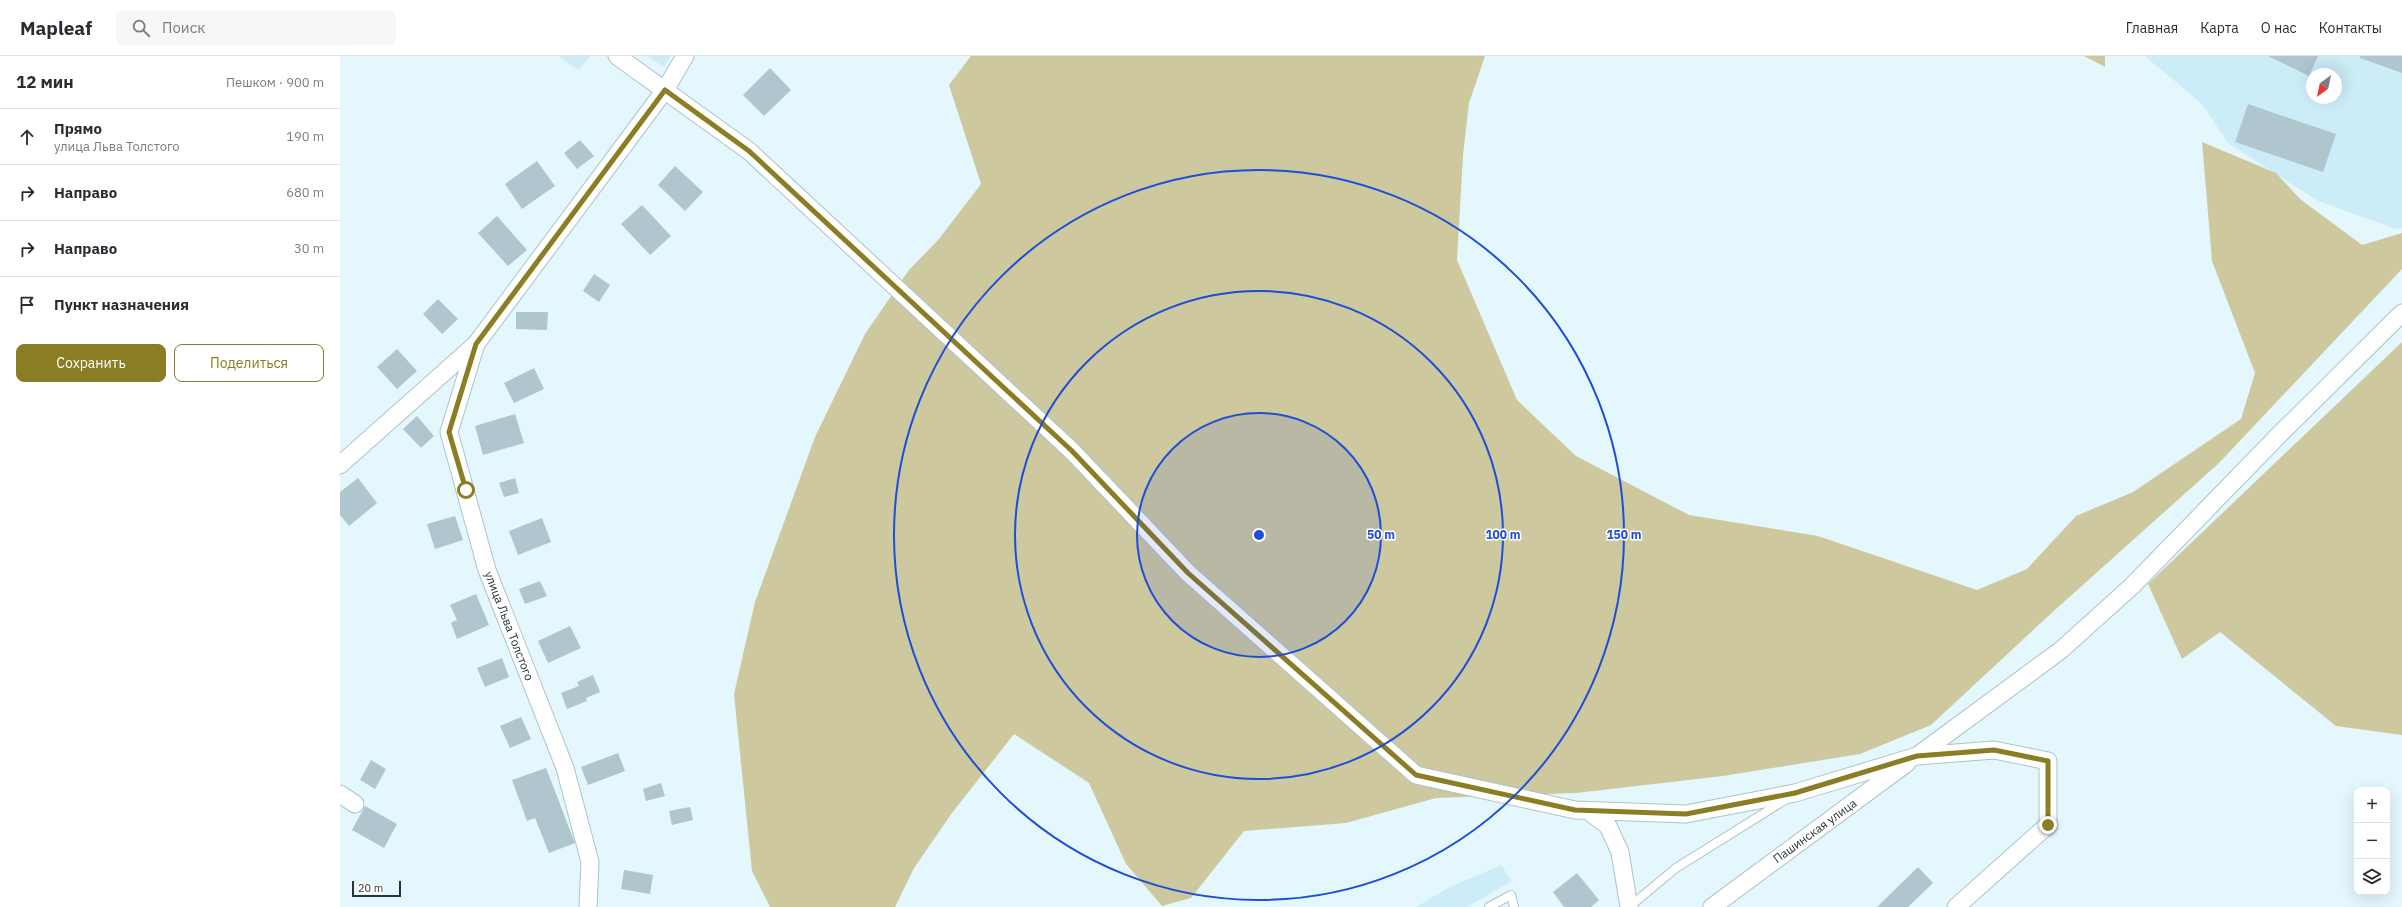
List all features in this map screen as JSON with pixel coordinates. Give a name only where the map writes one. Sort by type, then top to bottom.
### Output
[{"type":"street","points":[[616,56],[749,151],[1072,451],[1188,573],[1416,775],[1588,811],[1686,814],[1795,793],[1917,756],[1994,750],[2048,761],[2048,825],[1956,907]]},
{"type":"street","name":"улица Льва Толстого","points":[[340,465],[476,344],[665,90],[685,56]]},
{"type":"street","name":"Пашинская улица","points":[[1712,907],[2061,650],[2126,591],[2277,437],[2402,313]]},
{"type":"street","name":"улица Льва Толстого","points":[[476,344],[449,432],[487,570],[565,768],[590,862],[588,907]]},
{"type":"street","points":[[340,794],[355,804]]},
{"type":"street","points":[[1588,811],[1608,826],[1620,852],[1629,907]]},
{"type":"lane","points":[[1629,907],[1676,868],[1795,793]]},
{"type":"lane","points":[[1489,907],[1511,895],[1514,907]]},
{"type":"shaded area","points":[[558,56],[590,56],[579,70]]},
{"type":"shaded area","points":[[647,56],[671,56],[664,67]]},
{"type":"shaded area","points":[[971,56],[1485,56],[1469,103],[1463,155],[1457,260],[1517,400],[1576,456],[1689,515],[1818,536],[1977,590],[2027,569],[2076,516],[2133,492],[2241,419],[2255,373],[2212,261],[2202,142],[2276,173],[2300,199],[2362,245],[2402,233],[2402,269],[2219,463],[2046,618],[1931,725],[1860,754],[1723,776],[1576,793],[1436,798],[1346,823],[1244,831],[1191,898],[1162,906],[1126,864],[1089,783],[1014,734],[952,813],[914,868],[895,907],[770,907],[752,871],[734,694],[755,602],[815,437],[865,334],[909,270],[939,239],[981,184],[949,85]]},
{"type":"shaded area","points":[[2084,56],[2105,56],[2105,67]]},
{"type":"shaded area","points":[[2145,56],[2402,56],[2402,228],[2396,229],[2318,201],[2228,143],[2202,104]]},
{"type":"shaded area","points":[[2402,342],[2402,735],[2336,726],[2220,632],[2182,659],[2148,584]]},
{"type":"shaded area","points":[[1501,865],[1512,881],[1467,907],[1416,907],[1448,888]]},
{"type":"building","points":[[2268,56],[2318,56],[2313,68],[2306,68],[2306,75]]},
{"type":"building","points":[[2360,56],[2402,56],[2402,73],[2360,58]]},
{"type":"building","points":[[770,68],[791,90],[764,116],[743,95]]},
{"type":"building","points":[[2248,104],[2336,134],[2323,172],[2235,142]]},
{"type":"building","points":[[580,140],[594,156],[577,169],[564,153]]},
{"type":"building","points":[[537,161],[555,186],[522,209],[505,184]]},
{"type":"building","points":[[675,166],[703,192],[685,211],[658,185]]},
{"type":"building","points":[[642,205],[671,236],[650,255],[621,224]]},
{"type":"building","points":[[497,216],[527,250],[508,266],[478,233]]},
{"type":"building","points":[[594,274],[610,285],[599,302],[583,291]]},
{"type":"building","points":[[438,299],[458,319],[442,334],[423,314]]},
{"type":"building","points":[[516,312],[548,312],[547,330],[516,329]]},
{"type":"building","points":[[397,349],[417,371],[397,389],[377,367]]},
{"type":"building","points":[[534,368],[544,389],[514,403],[504,383]]},
{"type":"building","points":[[515,414],[524,443],[483,455],[475,426]]},
{"type":"building","points":[[417,416],[434,436],[421,448],[403,429]]},
{"type":"building","points":[[358,478],[377,503],[349,526],[340,515],[340,492]]},
{"type":"building","points":[[515,478],[519,493],[504,497],[499,483]]},
{"type":"building","points":[[455,516],[463,540],[435,549],[427,524]]},
{"type":"building","points":[[542,518],[551,542],[518,555],[509,531]]},
{"type":"building","points":[[540,581],[547,596],[525,604],[519,589]]},
{"type":"building","points":[[476,594],[489,625],[457,639],[451,623],[457,620],[450,605]]},
{"type":"building","points":[[570,626],[581,648],[548,663],[538,641]]},
{"type":"building","points":[[502,658],[509,677],[485,687],[477,668]]},
{"type":"building","points":[[593,675],[600,692],[586,698],[587,701],[567,709],[561,693],[579,686],[577,682]]},
{"type":"building","points":[[521,717],[531,739],[510,748],[500,726]]},
{"type":"building","points":[[618,753],[625,771],[588,785],[581,767]]},
{"type":"building","points":[[371,760],[386,769],[375,789],[360,780]]},
{"type":"building","points":[[546,768],[575,843],[549,853],[535,818],[527,821],[512,780]]},
{"type":"building","points":[[661,783],[665,796],[646,801],[643,789]]},
{"type":"building","points":[[365,806],[397,824],[384,848],[352,830]]},
{"type":"building","points":[[690,807],[693,820],[672,825],[669,811]]},
{"type":"building","points":[[1918,867],[1933,883],[1908,907],[1877,907]]},
{"type":"building","points":[[624,870],[653,875],[650,894],[621,889]]},
{"type":"building","points":[[1577,873],[1599,900],[1591,907],[1564,907],[1553,892]]},
{"type":"route","points":[[466,490],[449,432],[476,344],[665,90],[749,151],[1072,451],[1188,573],[1416,775],[1575,810],[1686,814],[1795,793],[1917,756],[1994,750],[2048,761],[2048,825]]}]
